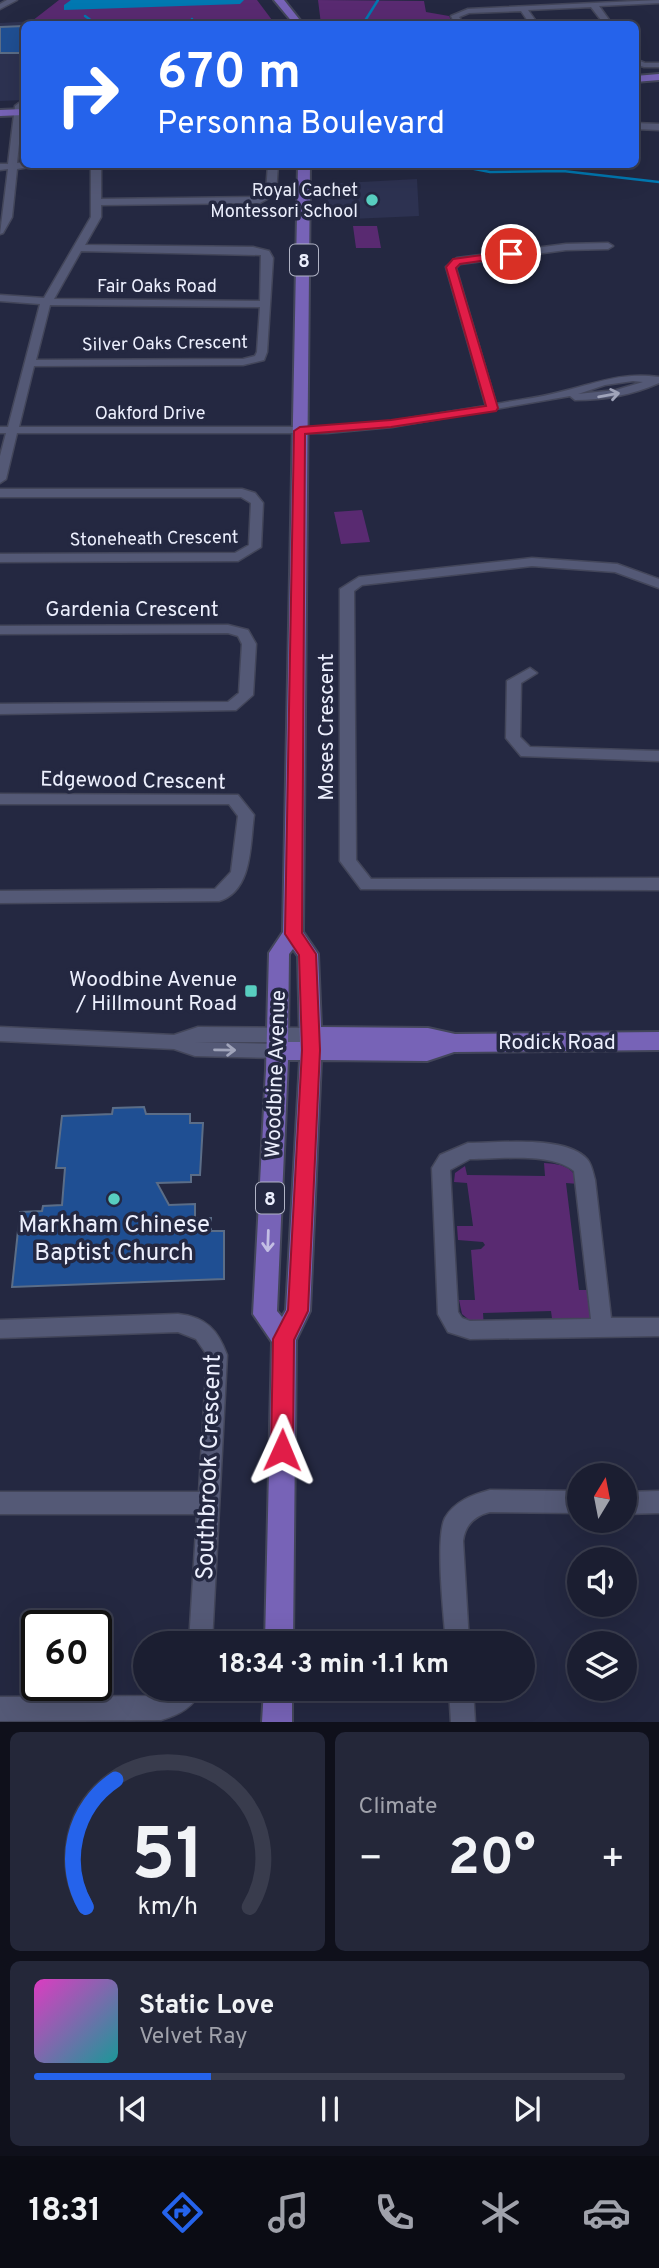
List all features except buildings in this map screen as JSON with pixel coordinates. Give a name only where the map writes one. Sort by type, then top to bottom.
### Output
[{"type":"main road","points":[[279,0],[296,21]]},
{"type":"main road","points":[[639,79],[659,77]]},
{"type":"main road","points":[[0,107],[21,109]]},
{"type":"main road","points":[[0,113],[21,109]]},
{"type":"main road","name":"Woodbine Avenue","points":[[284,1339],[265,1314],[279,953],[293,934],[304,168]]},
{"type":"main road","name":"Woodbine Avenue","points":[[279,1631],[284,1339],[298,1311],[311,1043],[307,954],[293,934]]},
{"type":"main road","name":"Rodick Road","points":[[277,1043],[427,1052],[455,1043],[659,1041]]},
{"type":"main road","points":[[277,1722],[278,1701]]},
{"type":"street","points":[[0,7],[13,0]]},
{"type":"street","points":[[458,21],[455,16],[459,12],[659,1]]},
{"type":"street","points":[[593,4],[606,21]]},
{"type":"street","points":[[523,8],[532,21]]},
{"type":"street","points":[[639,63],[659,65]]},
{"type":"street","points":[[0,230],[7,217],[4,201],[21,109]]},
{"type":"street","points":[[639,126],[659,127]]},
{"type":"street","points":[[0,167],[21,165]]},
{"type":"street","points":[[0,479],[47,302],[94,221],[97,202],[96,168]]},
{"type":"street","points":[[97,202],[260,200],[271,194],[273,168]]},
{"type":"street","points":[[492,408],[451,267],[457,261],[566,247],[608,246]]},
{"type":"street","name":"Silver Oaks Crescent","points":[[30,363],[260,358],[264,347],[267,304],[268,258],[265,253],[253,250],[79,248]]},
{"type":"street","name":"Fair Oaks Road","points":[[0,298],[47,302],[267,304]]},
{"type":"street","name":"Oakford Drive","points":[[0,430],[300,431],[391,424],[559,396],[599,397],[638,390],[659,380]]},
{"type":"street","name":"Stoneheath Crescent","points":[[0,494],[242,493],[251,496],[257,503],[255,547],[239,557],[0,558]]},
{"type":"street","name":"Moses Crescent","points":[[659,584],[617,568],[532,562],[359,581],[346,589],[348,861],[367,885],[659,884]]},
{"type":"street","name":"Gardenia Crescent","points":[[0,630],[228,629],[243,633],[249,643],[246,695],[231,707],[0,709]]},
{"type":"street","points":[[530,673],[514,681],[513,738],[526,751],[659,756]]},
{"type":"street","name":"Edgewood Crescent","points":[[0,799],[233,800],[246,815],[239,874],[219,895],[0,897]]},
{"type":"street","points":[[0,1034],[174,1042],[195,1049],[277,1043]]},
{"type":"street","points":[[602,1329],[586,1180],[582,1166],[568,1155],[549,1152],[468,1151],[447,1161],[441,1168],[441,1181],[448,1314],[455,1325],[470,1330],[602,1329],[659,1327]]},
{"type":"street","name":"Southbrook Crescent","points":[[0,1329],[178,1323],[192,1324],[205,1331],[217,1355],[202,1631]]},
{"type":"street","points":[[456,1631],[452,1555],[454,1524],[472,1506],[490,1501],[567,1502]]},
{"type":"street","points":[[0,1503],[207,1503]]},
{"type":"street","points":[[637,1504],[657,1506]]},
{"type":"street","points":[[0,1709],[161,1708],[177,1701]]},
{"type":"street","points":[[462,1701],[463,1722]]},
{"type":"shaded area","points":[[59,0],[257,0],[273,21],[53,20],[32,21]]},
{"type":"shaded area","points":[[318,0],[424,1],[426,12],[449,16],[452,21],[321,21]]},
{"type":"shaded area","points":[[21,22],[21,100],[0,101],[0,23]]},
{"type":"shaded area","name":"Royal Cachet Montessori School","points":[[417,179],[419,216],[328,220],[324,184]]},
{"type":"shaded area","points":[[353,226],[377,226],[381,248],[356,248]]},
{"type":"shaded area","points":[[362,510],[370,542],[341,544],[334,512]]},
{"type":"shaded area","points":[[544,1163],[566,1167],[579,1184],[566,1183],[579,1290],[594,1290],[594,1324],[553,1326],[551,1311],[483,1313],[484,1328],[475,1325],[462,1314],[459,1300],[475,1300],[471,1250],[481,1249],[485,1245],[483,1242],[458,1240],[457,1226],[473,1226],[467,1183],[454,1182],[455,1173],[465,1166],[467,1175],[545,1176]]},
{"type":"water","points":[[71,0],[244,0],[240,4],[64,10],[64,5]]},
{"type":"waterway","points":[[365,21],[378,0]]},
{"type":"waterway","points":[[85,16],[92,21]]},
{"type":"waterway","points":[[470,168],[490,172],[563,171],[659,182]]},
{"type":"place","name":"Royal Cachet Montessori School","points":[[372,200]]},
{"type":"place","name":"Woodbine Avenue / Hillmount Road","points":[[251,991]]},
{"type":"place","name":"Markham Chinese Baptist Church","points":[[114,1199]]},
{"type":"route","points":[[282,1450],[284,1339],[298,1311],[311,1050],[307,954],[293,934],[300,431],[391,424],[492,408],[451,267],[457,261],[511,254]]}]
